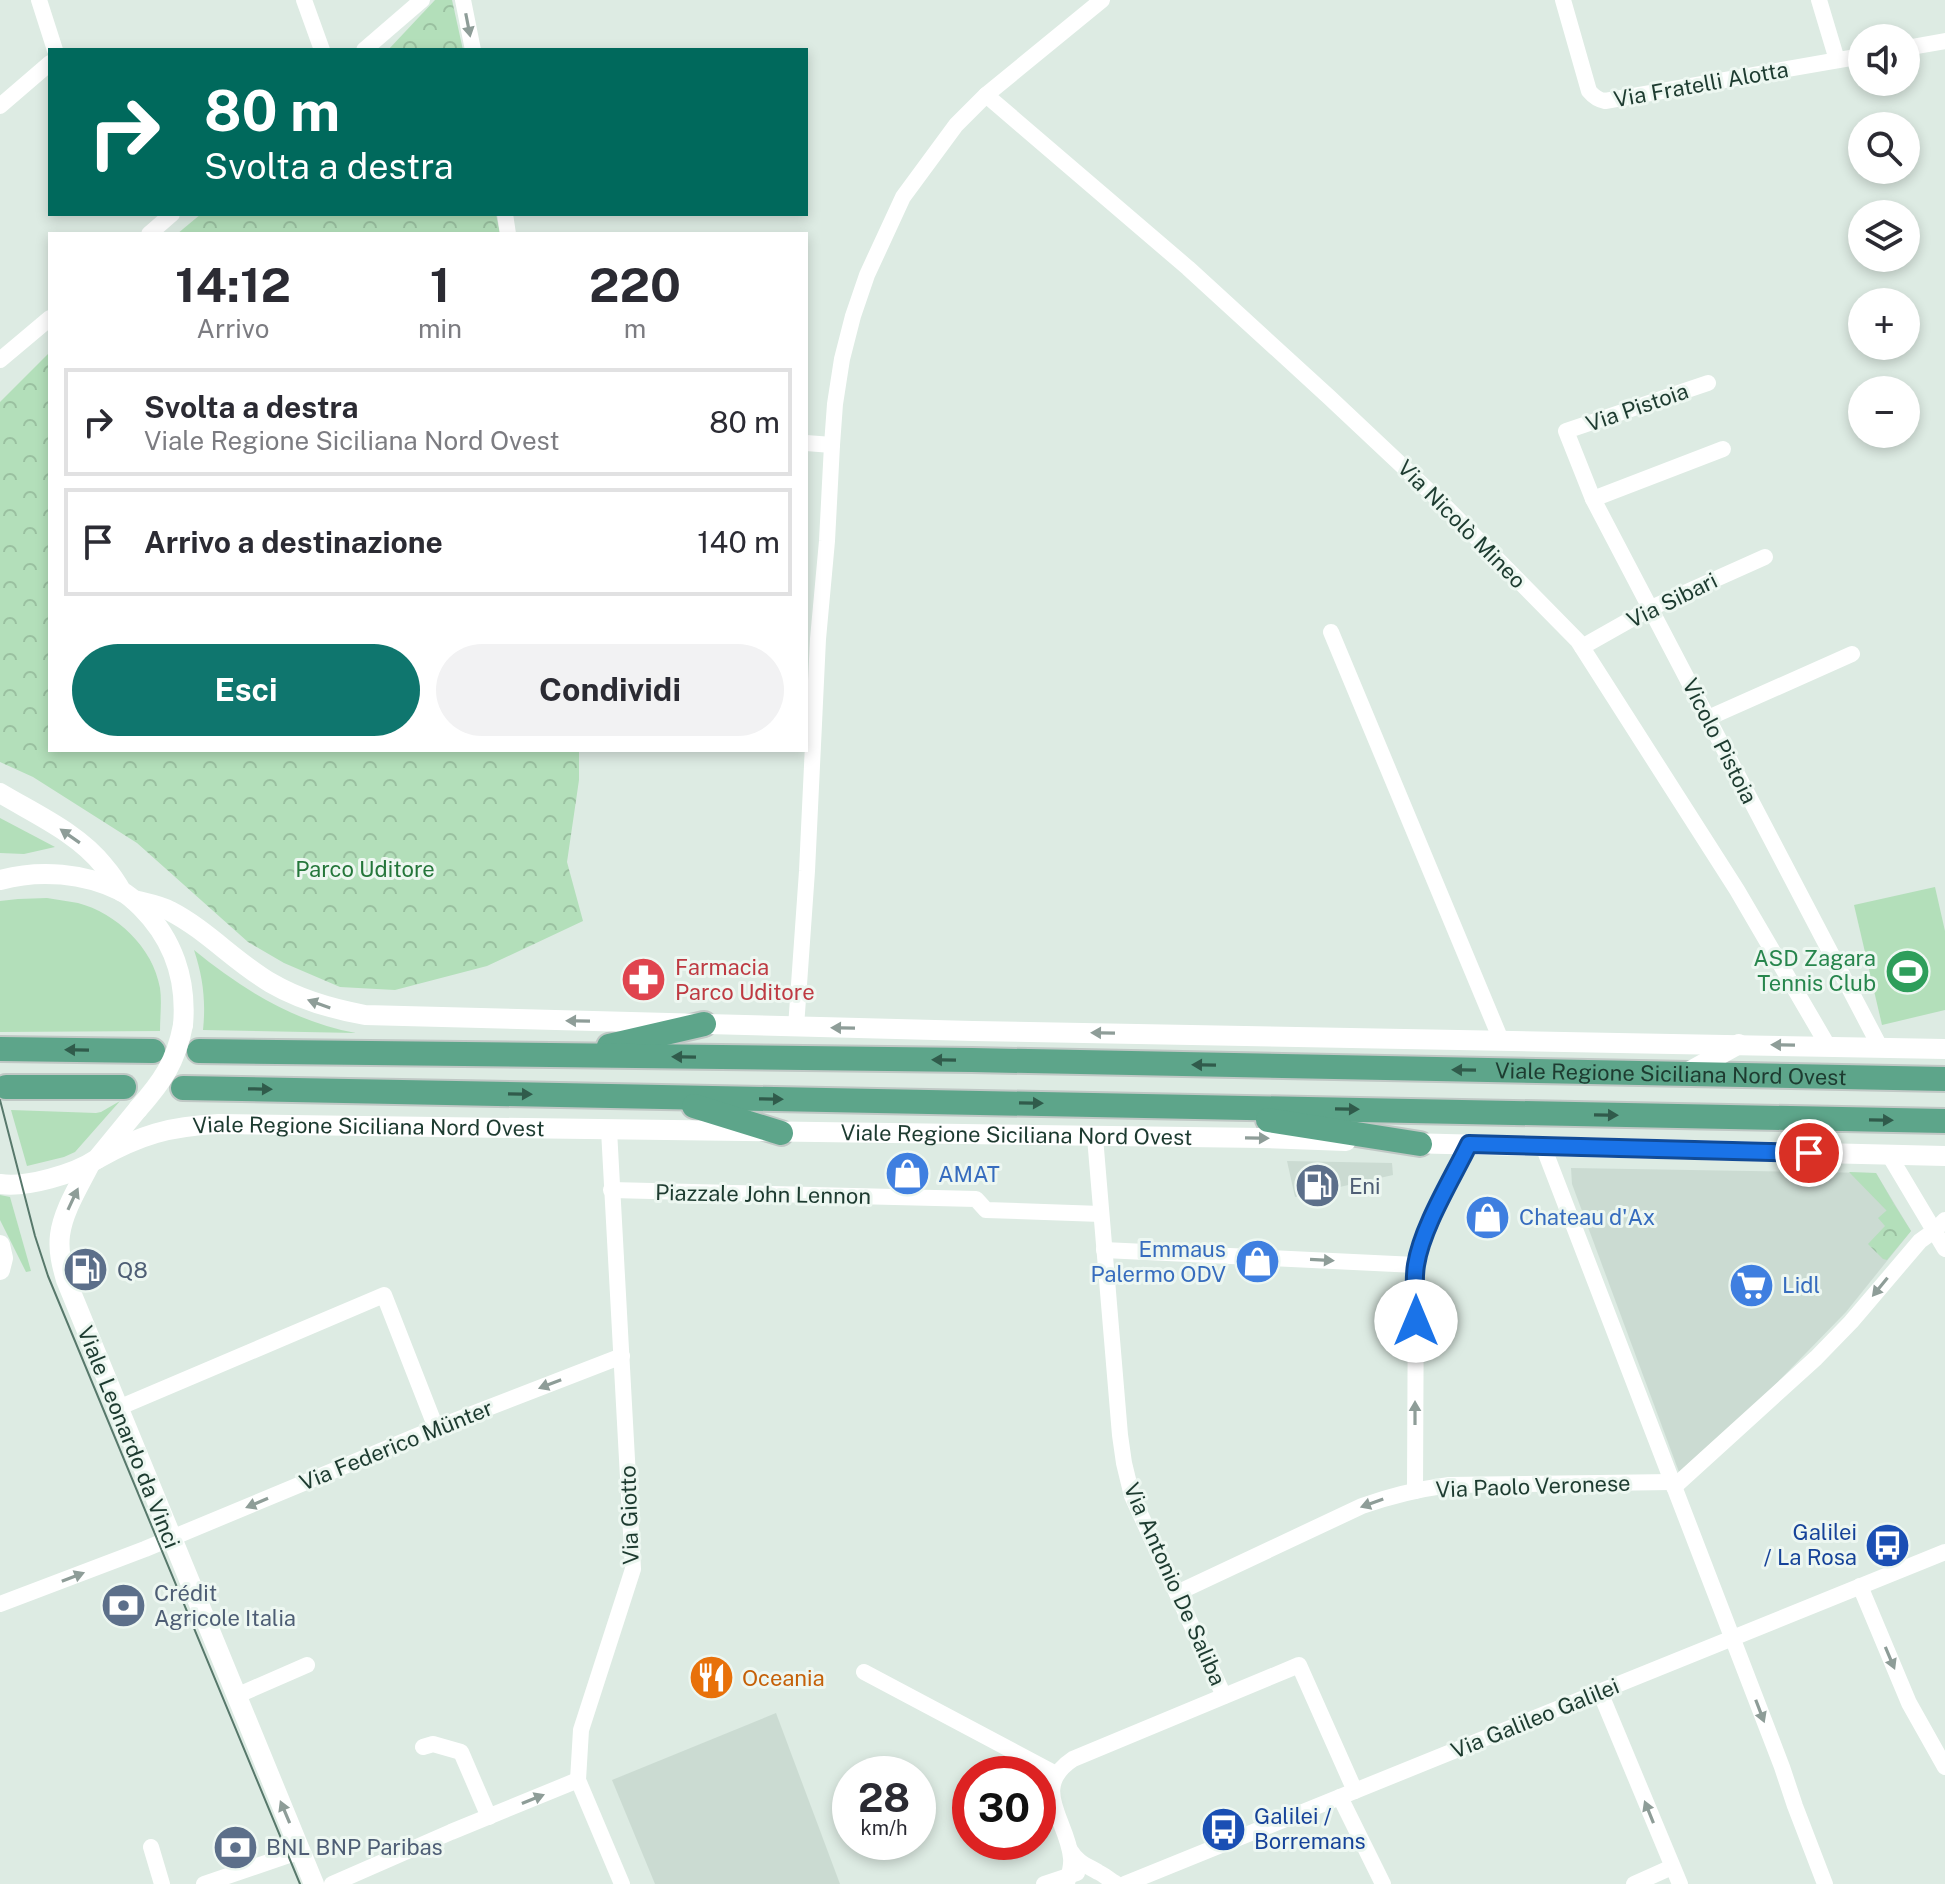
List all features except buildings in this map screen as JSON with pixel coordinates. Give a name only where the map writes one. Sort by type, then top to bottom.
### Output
[{"type":"main road","points":[[568,1055],[704,1024]]},
{"type":"main road","points":[[0,1049],[153,1051]]},
{"type":"main road","name":"Viale Regione Siciliana Nord Ovest","points":[[199,1051],[988,1060],[1945,1079]]},
{"type":"main road","points":[[6,1087],[124,1087]]},
{"type":"main road","name":"Viale Regione Siciliana Nord Ovest","points":[[183,1088],[1945,1121]]},
{"type":"main road","points":[[665,1097],[781,1133]]},
{"type":"main road","points":[[1151,1105],[1420,1144]]},
{"type":"street","points":[[39,0],[54,48]]},
{"type":"street","points":[[304,0],[321,48]]},
{"type":"street","points":[[366,48],[422,0]]},
{"type":"street","points":[[463,0],[473,48]]},
{"type":"street","points":[[796,1027],[835,404],[853,316],[867,275],[903,197],[956,125],[986,95],[1102,0]]},
{"type":"street","name":"Via Fratelli Alotta","points":[[1563,0],[1589,91],[1600,100],[1848,58]]},
{"type":"street","points":[[1819,0],[1837,60]]},
{"type":"street","points":[[1920,45],[1945,41]]},
{"type":"street","points":[[0,106],[48,65]]},
{"type":"street","name":"Via Nicolò Mineo","points":[[986,95],[1188,268],[1404,467],[1578,641],[1713,851],[1828,1046]]},
{"type":"street","points":[[151,232],[170,216]]},
{"type":"street","points":[[0,360],[48,320]]},
{"type":"street","name":"Via Pistoia","points":[[1566,431],[1708,383]]},
{"type":"street","name":"Vicolo Pistoia","points":[[1566,431],[1593,499],[1880,1047]]},
{"type":"street","points":[[808,443],[832,445]]},
{"type":"street","points":[[1593,499],[1723,449]]},
{"type":"street","name":"Via Sibari","points":[[1582,647],[1651,608],[1765,557]]},
{"type":"street","points":[[1331,632],[1501,1040]]},
{"type":"street","points":[[1708,718],[1852,654]]},
{"type":"street","name":"Viale Leonardo da Vinci","points":[[0,793],[59,828],[104,865],[128,896],[151,917],[172,950],[182,982],[183,1025],[169,1069],[160,1084],[93,1162],[64,1217],[60,1254],[66,1280],[314,1884]]},
{"type":"street","points":[[6,875],[64,875],[84,879],[166,909],[273,985],[334,1009],[365,1015],[796,1027],[1945,1049]]},
{"type":"street","points":[[1685,1074],[1739,1044]]},
{"type":"street","name":"Viale Regione Siciliana Nord Ovest","points":[[0,1184],[38,1181],[67,1173],[125,1143],[170,1128],[193,1125],[330,1124],[1263,1138],[1945,1156]]},
{"type":"street","name":"Via Giotto","points":[[609,1130],[633,1569],[581,1730],[578,1780],[622,1884]]},
{"type":"street","name":"Via Antonio De Saliba","points":[[1095,1137],[1124,1463],[1132,1496],[1224,1696]]},
{"type":"street","points":[[1415,1491],[1416,1265],[1427,1229],[1469,1144]]},
{"type":"street","points":[[1543,1146],[1825,1884]]},
{"type":"street","points":[[1889,1155],[1940,1225],[1945,1249]]},
{"type":"street","name":"Piazzale John Lennon","points":[[611,1190],[976,1199],[986,1210],[1101,1214]]},
{"type":"street","points":[[1673,1484],[1816,1358],[1920,1241],[1940,1225]]},
{"type":"street","points":[[0,1245],[3,1258],[0,1270]]},
{"type":"street","points":[[1104,1250],[1416,1265]]},
{"type":"street","points":[[118,1408],[384,1295],[436,1428]]},
{"type":"street","name":"Via Federico Münter","points":[[0,1604],[171,1539],[436,1428],[622,1356]]},
{"type":"street","name":"Via Paolo Veronese","points":[[1177,1593],[1362,1506],[1415,1491],[1449,1485],[1673,1484]]},
{"type":"street","name":"Via Galileo Galilei","points":[[1125,1884],[1147,1880],[1348,1794],[1945,1552]]},
{"type":"street","points":[[1860,1586],[1909,1703],[1945,1767]]},
{"type":"street","points":[[236,1696],[307,1665]]},
{"type":"street","points":[[1056,1774],[1073,1759],[1299,1665],[1383,1884]]},
{"type":"street","points":[[864,1672],[1022,1756]]},
{"type":"street","points":[[1600,1692],[1680,1884]]},
{"type":"street","points":[[423,1747],[433,1744],[461,1752],[489,1817]]},
{"type":"street","points":[[332,1884],[578,1780]]},
{"type":"street","points":[[1056,1809],[1070,1849],[1070,1879]]},
{"type":"street","points":[[151,1847],[162,1884]]},
{"type":"street","points":[[1070,1849],[1079,1862],[1106,1878]]},
{"type":"street","points":[[204,1884],[301,1851]]},
{"type":"street","points":[[1634,1884],[1672,1867]]},
{"type":"street","points":[[1044,1884],[1070,1879],[1088,1870],[1106,1878]]},
{"type":"shaded area","name":"Eni","points":[[1287,1161],[1392,1163],[1393,1175],[1295,1197]]},
{"type":"shaded area","points":[[1571,1168],[1876,1173],[1911,1231],[1846,1312],[1766,1394],[1679,1472],[1572,1184]]},
{"type":"shaded area","points":[[776,1713],[840,1884],[655,1884],[612,1780]]},
{"type":"green space","points":[[435,0],[452,0],[463,48],[390,48]]},
{"type":"green space","points":[[199,216],[496,216],[500,232],[179,232]]},
{"type":"green space","name":"Parco Uditore","points":[[48,354],[48,752],[579,752],[579,780],[567,862],[583,921],[487,966],[395,990],[340,987],[284,963],[248,942],[137,843],[33,777],[0,762],[0,402]]},
{"type":"green space","points":[[0,818],[55,847],[24,854],[0,853]]},
{"type":"green space","name":"ASD Zagara Tennis Club","points":[[1935,887],[1945,931],[1945,1010],[1882,1025],[1854,905]]},
{"type":"green space","points":[[47,898],[92,908],[119,923],[131,934],[150,959],[156,973],[160,988],[160,1031],[0,1032],[0,901]]},
{"type":"green space","points":[[194,950],[270,1002],[311,1021],[356,1033],[203,1030],[203,989]]},
{"type":"green space","points":[[120,1101],[75,1152],[27,1166],[11,1110],[96,1113]]},
{"type":"green space","points":[[1849,1172],[1876,1173],[1894,1204],[1887,1211]]},
{"type":"green space","points":[[0,1195],[10,1197],[31,1271],[26,1272],[0,1220]]},
{"type":"green space","points":[[1894,1204],[1911,1231],[1887,1260],[1868,1244],[1885,1226],[1878,1218]]},
{"type":"tram line","points":[[0,1100],[48,1276],[300,1884]]},
{"type":"place","name":"ASD Zagara Tennis Club","points":[[1907,971]]},
{"type":"place","name":"Farmacia Parco Uditore","points":[[644,980]]},
{"type":"place","name":"AMAT","points":[[907,1174]]},
{"type":"place","name":"Eni","points":[[1318,1186]]},
{"type":"place","name":"Chateau d'Ax","points":[[1488,1217]]},
{"type":"place","name":"Emmaus Palermo ODV","points":[[1257,1262]]},
{"type":"place","name":"Q8","points":[[86,1270]]},
{"type":"place","name":"Lidl","points":[[1751,1285]]},
{"type":"place","name":"Galilei / La Rosa","points":[[1888,1545]]},
{"type":"place","name":"Crédit Agricole Italia","points":[[123,1606]]},
{"type":"place","name":"Oceania","points":[[711,1678]]},
{"type":"place","name":"Galilei / Borremans","points":[[1223,1829]]},
{"type":"place","name":"BNL BNP Paribas","points":[[235,1847]]},
{"type":"route","points":[[1416,1321],[1416,1265],[1427,1229],[1469,1144],[1809,1153]]}]
